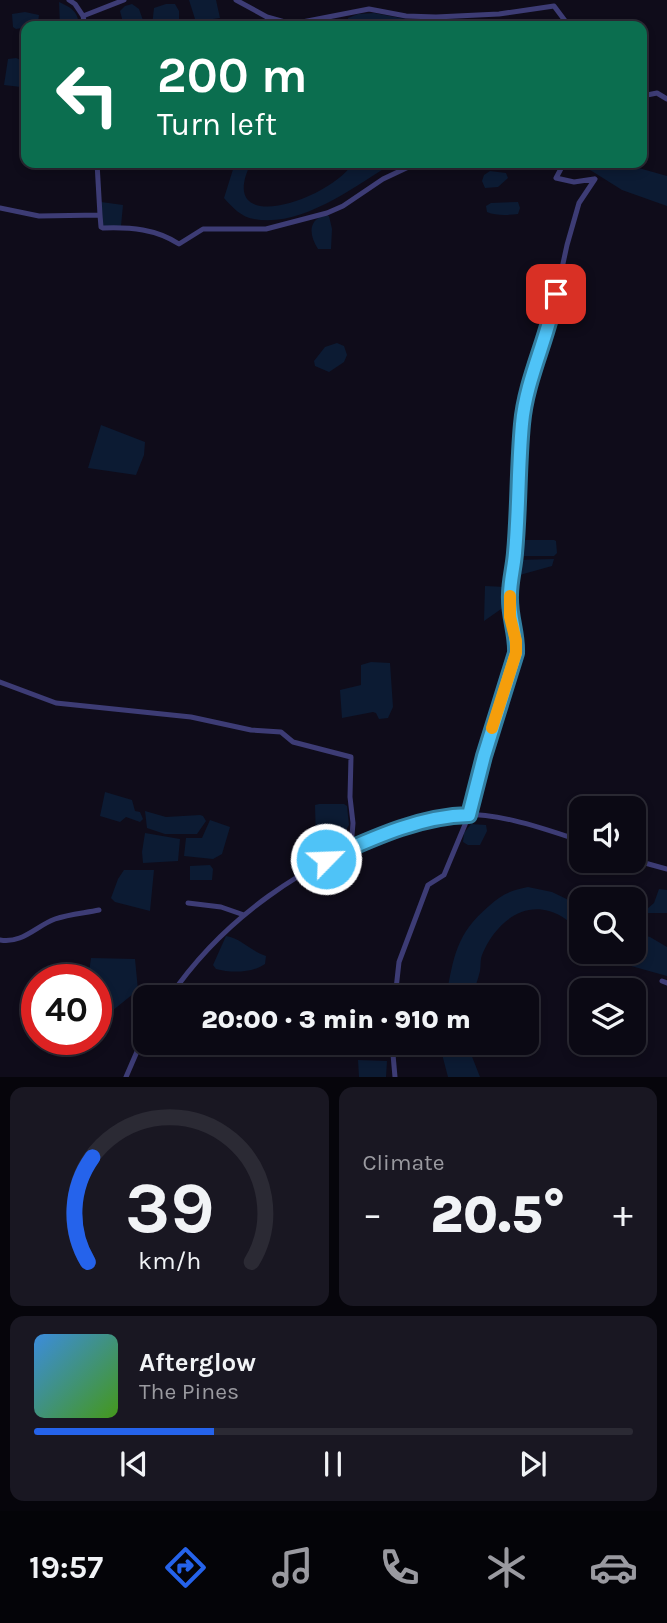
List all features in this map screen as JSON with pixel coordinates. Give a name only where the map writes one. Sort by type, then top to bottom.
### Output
[{"type":"street","points":[[69,0],[75,4],[84,21]]},
{"type":"street","points":[[83,16],[124,0]]},
{"type":"street","points":[[236,0],[267,17],[281,21]]},
{"type":"street","points":[[312,21],[369,9],[406,16],[436,17],[499,14],[554,6],[565,21]]},
{"type":"street","points":[[647,95],[657,93],[667,99]]},
{"type":"street","points":[[97,168],[103,228],[145,229],[179,244],[203,229],[266,229],[327,212],[343,206],[383,179],[406,168]]},
{"type":"street","points":[[397,985],[399,962],[428,885],[444,875],[469,815],[516,653],[510,617],[510,593],[515,555],[522,422],[534,369],[551,319],[579,202],[595,179],[574,181],[556,178],[561,168]]},
{"type":"street","points":[[0,208],[39,216],[100,215]]},
{"type":"street","points":[[0,682],[56,703],[191,717],[251,730],[281,732],[293,742],[351,757],[351,849]]},
{"type":"street","points":[[179,985],[211,944],[244,915],[276,890],[326,859],[351,849],[443,815],[486,815],[535,825],[569,837]]},
{"type":"street","points":[[646,863],[667,869]]},
{"type":"street","points":[[188,903],[221,907],[244,915]]},
{"type":"street","points":[[0,940],[8,942],[26,936],[55,919],[99,910]]},
{"type":"street","points":[[126,1077],[136,1055]]},
{"type":"street","points":[[393,1055],[395,1077]]},
{"type":"water","points":[[189,0],[216,0],[220,18],[198,21]]},
{"type":"water","points":[[59,2],[74,11],[78,21],[60,21]]},
{"type":"water","points":[[132,4],[139,9],[143,21],[123,21],[120,11]]},
{"type":"water","points":[[175,4],[179,11],[179,21],[153,21],[154,8]]},
{"type":"water","points":[[25,12],[39,15],[38,21],[21,21],[21,28],[16,29],[13,27],[12,14]]},
{"type":"water","points":[[374,13],[412,21],[348,21],[348,18]]},
{"type":"water","points":[[8,59],[21,60],[21,87],[4,85]]},
{"type":"water","points":[[233,168],[249,168],[244,186],[248,200],[261,206],[279,205],[322,190],[348,168],[385,168],[327,203],[291,217],[254,219],[245,216],[224,198]]},
{"type":"water","points":[[587,168],[639,168],[667,176],[667,206],[622,190]]},
{"type":"water","points":[[490,171],[506,173],[508,178],[498,187],[485,188],[482,181],[484,175]]},
{"type":"water","points":[[101,202],[123,205],[121,226],[102,226]]},
{"type":"water","points":[[518,202],[518,214],[498,215],[487,212],[486,206],[491,203]]},
{"type":"water","points":[[324,215],[329,216],[332,229],[331,249],[318,249],[313,239],[313,225]]},
{"type":"water","points":[[337,343],[344,346],[347,355],[344,362],[329,372],[315,366],[314,361],[325,347]]},
{"type":"water","points":[[101,425],[145,442],[144,455],[136,475],[88,468]]},
{"type":"water","points":[[521,540],[554,540],[557,553],[554,556],[521,556]]},
{"type":"water","points":[[554,559],[552,566],[516,576],[518,560]]},
{"type":"water","points":[[485,586],[506,587],[504,607],[484,621]]},
{"type":"water","points":[[371,662],[390,663],[393,707],[388,718],[379,719],[373,712],[342,718],[340,690],[361,685],[361,665]]},
{"type":"water","points":[[105,792],[132,800],[135,811],[140,812],[143,819],[140,822],[126,817],[120,822],[100,816]]},
{"type":"water","points":[[315,805],[347,806],[349,825],[343,835],[347,838],[337,848],[329,848],[316,840]]},
{"type":"water","points":[[145,811],[166,817],[200,815],[206,821],[197,834],[165,834],[147,828]]},
{"type":"water","points":[[210,820],[230,827],[222,854],[213,859],[184,856],[186,838],[202,838]]},
{"type":"water","points":[[471,824],[486,825],[487,831],[480,845],[463,842],[464,833]]},
{"type":"water","points":[[145,833],[180,839],[178,861],[143,863]]},
{"type":"water","points":[[210,865],[213,869],[212,880],[190,880],[190,866]]},
{"type":"water","points":[[124,870],[154,870],[150,911],[115,902],[111,898]]},
{"type":"water","points":[[528,887],[552,892],[569,900],[569,922],[549,911],[538,909],[517,914],[499,927],[486,945],[476,985],[448,985],[454,958],[469,926],[498,899],[511,891]]},
{"type":"water","points":[[659,889],[667,890],[667,913],[647,913],[647,909],[654,903]]},
{"type":"water","points":[[226,936],[266,956],[265,964],[241,971],[216,969],[213,965]]},
{"type":"water","points":[[646,936],[667,947],[667,976],[624,964],[646,964]]},
{"type":"water","points":[[91,958],[135,959],[138,985],[133,985],[133,994],[112,1011],[112,964],[90,964]]},
{"type":"water","points":[[356,1055],[389,1055],[389,1057]]},
{"type":"water","points":[[443,1055],[471,1055],[480,1077],[448,1077]]},
{"type":"water","points":[[358,1060],[387,1061],[386,1077],[359,1077]]},
{"type":"slow traffic","points":[[492,728],[516,653],[510,617],[510,596]]},
{"type":"route","points":[[326,859],[443,815],[469,815],[516,653],[510,617],[510,593],[515,555],[522,422],[556,294]]}]
